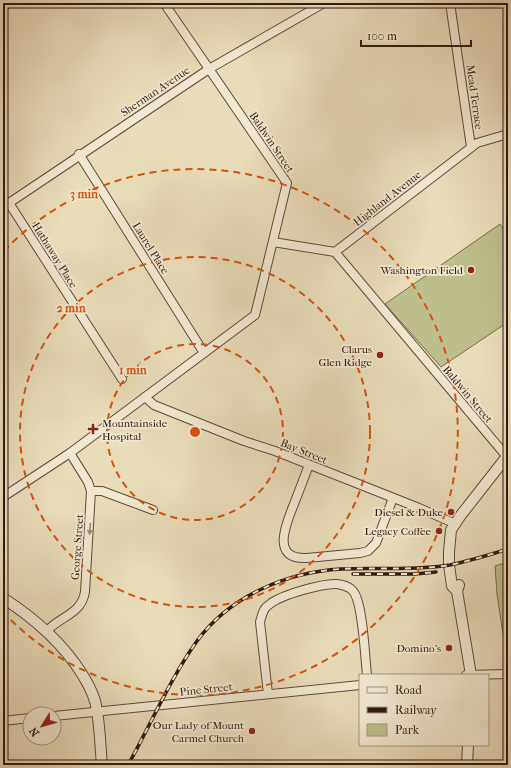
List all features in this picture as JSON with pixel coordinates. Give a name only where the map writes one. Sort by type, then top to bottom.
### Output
[{"type":"street","points":[[3,6],[7,3]]},
{"type":"street","name":"Baldwin Street","points":[[164,3],[287,183],[255,315],[204,353]]},
{"type":"street","name":"Sherman Avenue","points":[[6,205],[79,154],[209,69],[324,3]]},
{"type":"street","name":"Mead Terrace","points":[[450,3],[471,147]]},
{"type":"street","name":"Highland Avenue","points":[[335,252],[476,143],[508,134]]},
{"type":"street","name":"Laurel Place","points":[[79,154],[204,353]]},
{"type":"street","name":"Hathaway Place","points":[[6,205],[122,379]]},
{"type":"street","points":[[273,242],[335,252]]},
{"type":"street","name":"Baldwin Street","points":[[335,252],[507,456]]},
{"type":"street","points":[[3,497],[70,453],[204,353]]},
{"type":"street","name":"Bay Street","points":[[145,397],[154,405],[244,441],[275,451],[456,524]]},
{"type":"street","points":[[70,453],[88,482],[91,490],[102,491],[153,510]]},
{"type":"street","points":[[471,674],[457,591],[459,584],[456,564],[456,524],[461,515],[507,456]]},
{"type":"street","points":[[309,465],[284,530],[283,541],[285,547],[293,556],[299,558],[368,551],[376,543],[393,498]]},
{"type":"street","name":"George Street","points":[[47,631],[79,608],[84,598],[91,490]]},
{"type":"street","points":[[268,694],[260,622],[262,612],[269,604],[278,598],[316,588],[336,584],[349,587],[357,597],[367,674]]},
{"type":"street","points":[[3,598],[47,631],[68,653],[80,670],[92,695],[96,712],[102,765]]},
{"type":"street","points":[[489,675],[508,674]]},
{"type":"street","name":"Pine Street","points":[[62,715],[359,685]]},
{"type":"street","points":[[3,721],[22,719]]},
{"type":"street","points":[[467,765],[468,746]]},
{"type":"green space","name":"Washington Field","points":[[500,224],[508,236],[508,322],[441,367],[385,304]]},
{"type":"green space","points":[[508,562],[507,661],[497,594],[495,566]]},
{"type":"waterway","points":[[507,565],[508,580]]},
{"type":"railway","points":[[128,765],[169,686],[197,641],[210,625],[243,599],[280,581],[321,571],[368,568],[436,567],[464,562],[508,549]]},
{"type":"railway","points":[[353,574],[415,574],[436,572]]},
{"type":"place","name":"Washington Field","points":[[471,270]]},
{"type":"place","name":"Clarus Glen Ridge","points":[[380,355]]},
{"type":"place","name":"Mountainside Hospital","points":[[93,429]]},
{"type":"place","name":"Diesel & Duke","points":[[451,512]]},
{"type":"place","name":"Legacy Coffee","points":[[439,531]]},
{"type":"place","name":"Domino's","points":[[449,648]]},
{"type":"place","name":"Our Lady of Mount Carmel Church","points":[[252,731]]}]
